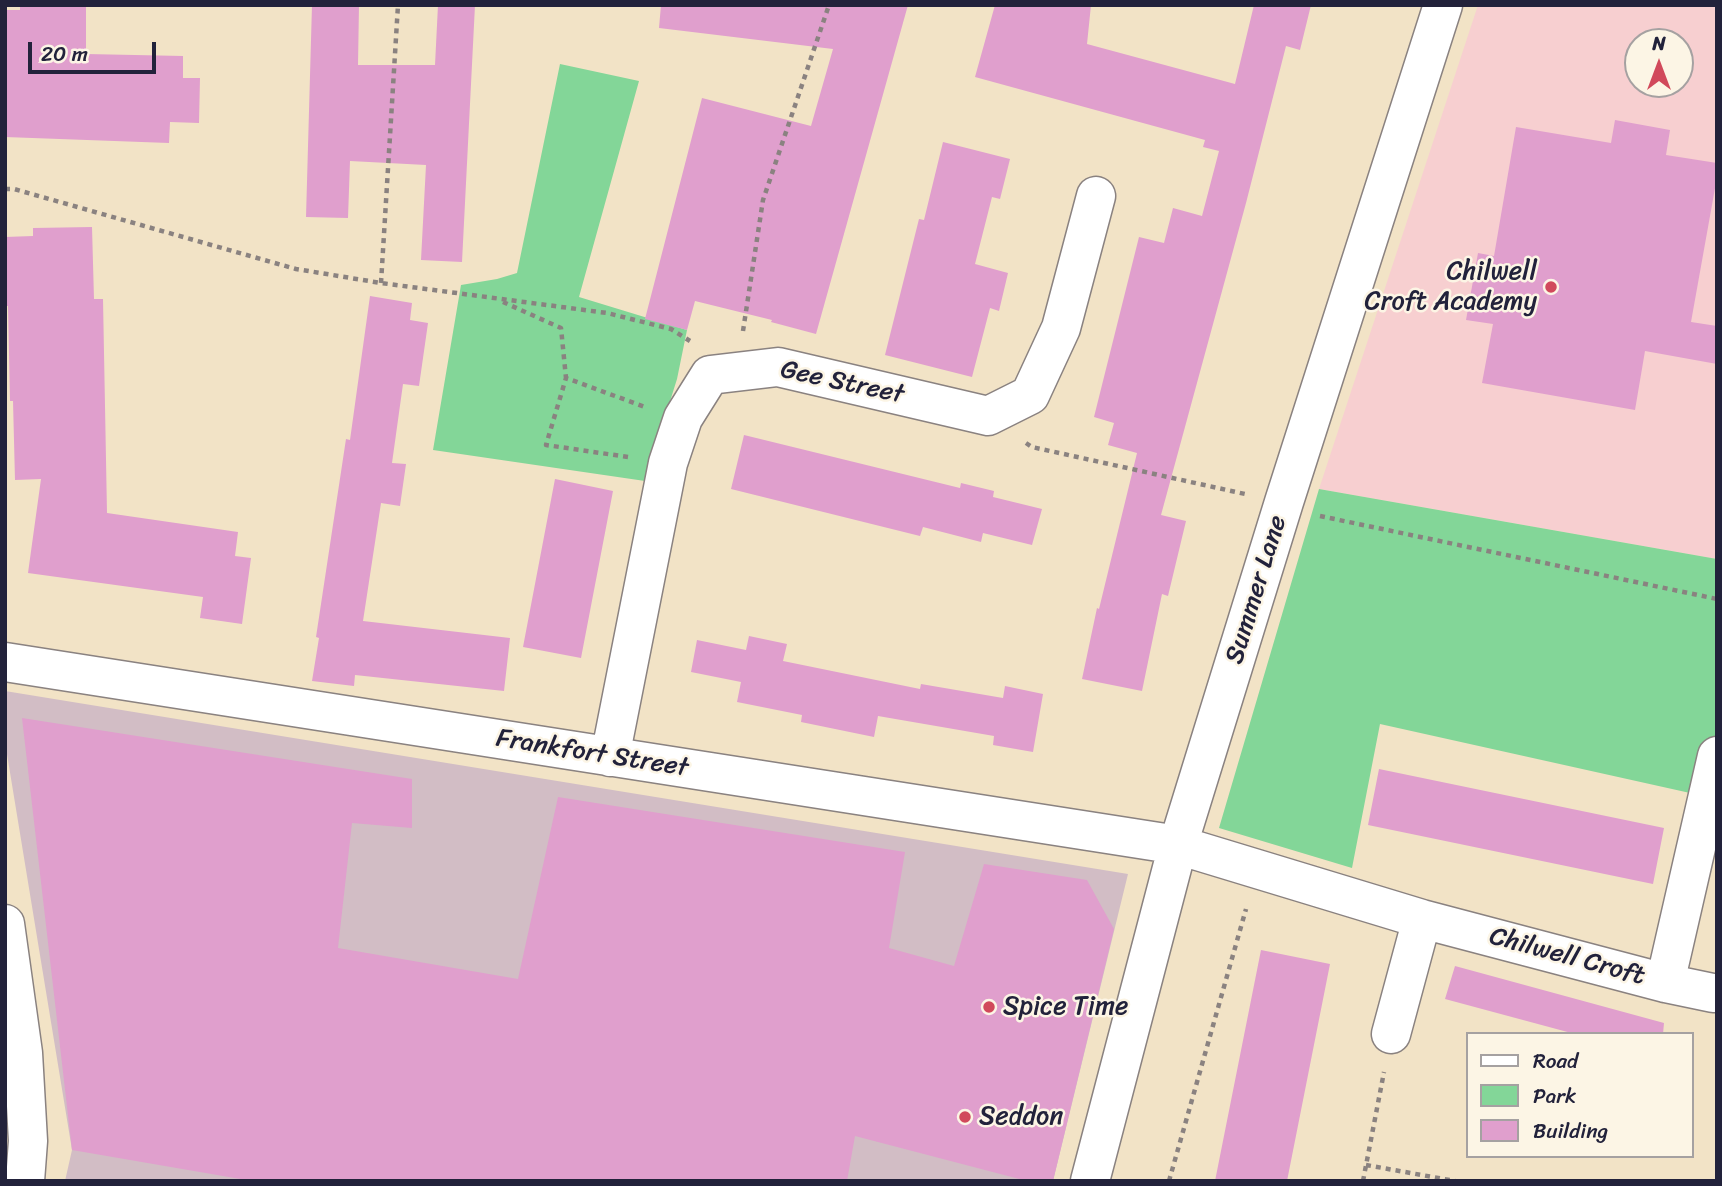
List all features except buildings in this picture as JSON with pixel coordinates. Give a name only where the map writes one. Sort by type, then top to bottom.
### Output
[{"type":"street","name":"Summer Lane","points":[[1090,1181],[1178,845],[1283,505],[1443,5]]},
{"type":"street","points":[[988,416],[1030,395],[1061,328],[1096,196]]},
{"type":"street","name":"Gee Street","points":[[610,757],[668,463],[683,418],[710,375],[778,367],[988,416]]},
{"type":"street","name":"Frankfort Street","points":[[5,662],[1178,845]]},
{"type":"street","points":[[1665,983],[1717,757]]},
{"type":"street","name":"Chilwell Croft","points":[[1178,845],[1422,919],[1665,983],[1713,993]]},
{"type":"street","points":[[1391,1034],[1422,919]]},
{"type":"street","points":[[5,924],[23,1053],[28,1141],[25,1181]]},
{"type":"street","points":[[5,1179],[14,1181]]},
{"type":"path","points":[[381,283],[398,5]]},
{"type":"path","points":[[5,189],[14,189],[296,269],[607,313],[671,329],[737,372],[763,200],[830,5]]},
{"type":"path","points":[[496,299],[561,328],[566,378],[546,445],[668,463]]},
{"type":"path","points":[[566,378],[628,403],[683,418]]},
{"type":"path","points":[[988,416],[1032,447],[1283,505],[1717,599]]},
{"type":"path","points":[[1169,1181],[1257,869]]},
{"type":"path","points":[[1363,1181],[1391,1034]]},
{"type":"path","points":[[1366,1164],[1455,1181]]},
{"type":"shaded area","name":"Chilwell Croft Academy","points":[[1478,5],[1717,5],[1717,559],[1319,489]]},
{"type":"shaded area","points":[[5,691],[1128,874],[1053,1181],[65,1181],[72,1150],[5,742]]},
{"type":"green space","points":[[560,64],[639,81],[579,297],[687,330],[677,379],[645,481],[433,450],[461,285],[517,273]]},
{"type":"green space","points":[[1319,489],[1717,559],[1717,799],[1380,724],[1352,868],[1219,828]]},
{"type":"place","name":"Chilwell Croft Academy","points":[[1551,287]]},
{"type":"place","name":"Spice Time","points":[[989,1007]]},
{"type":"place","name":"Seddon","points":[[965,1117]]}]
